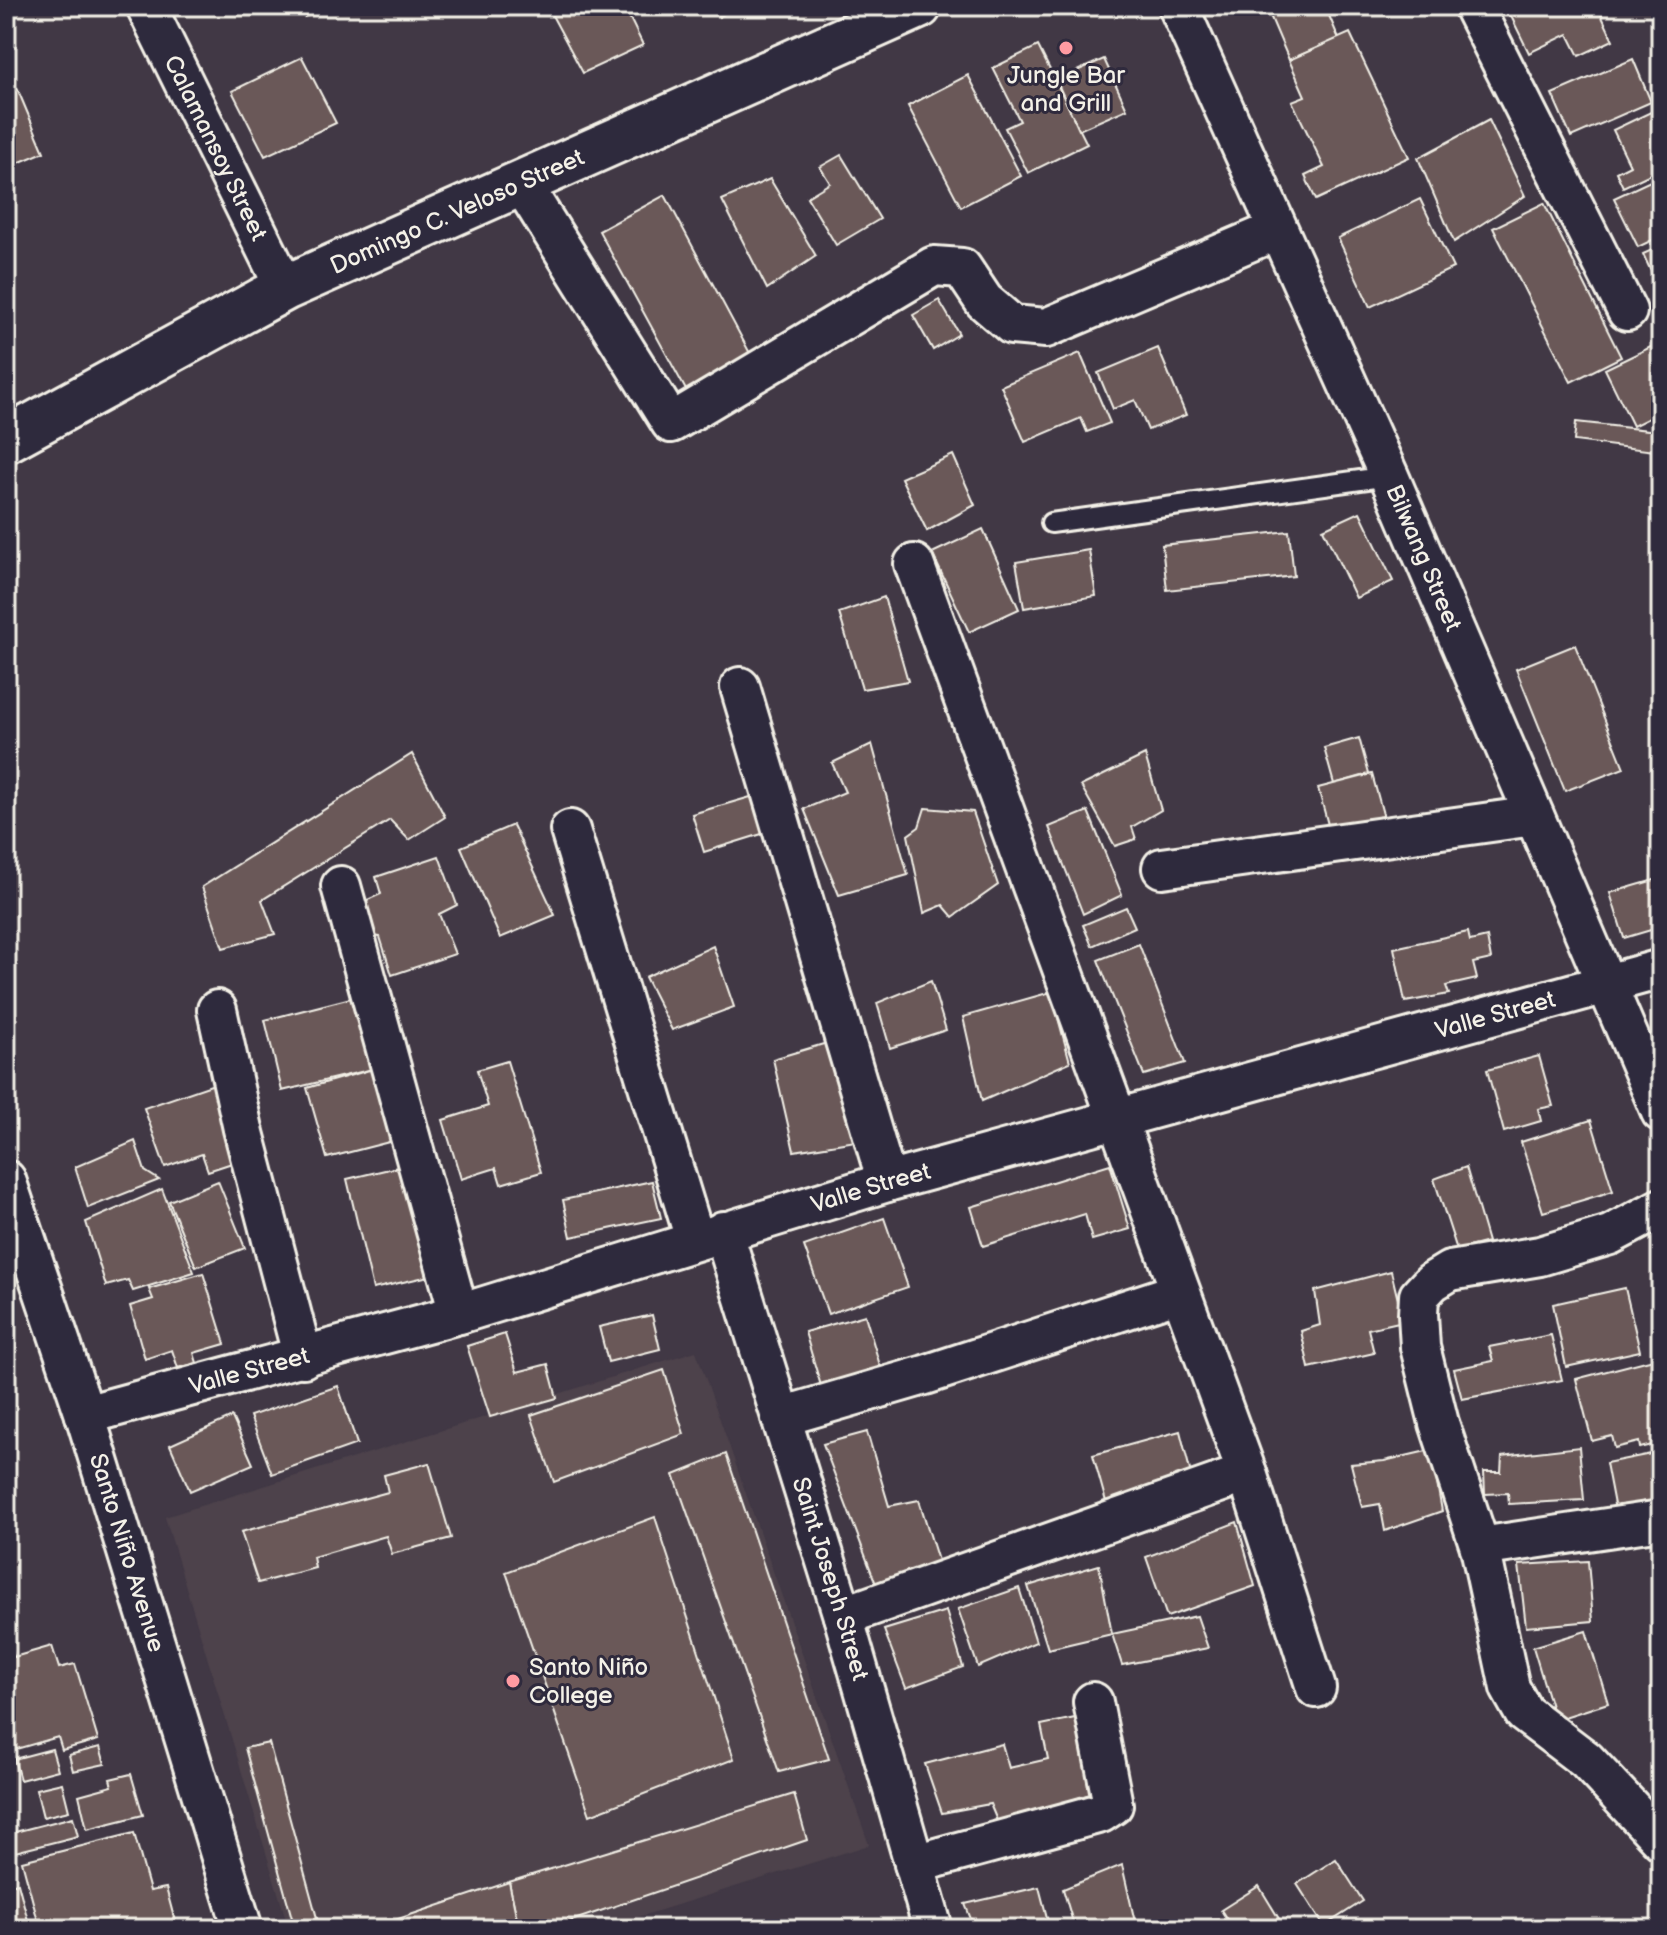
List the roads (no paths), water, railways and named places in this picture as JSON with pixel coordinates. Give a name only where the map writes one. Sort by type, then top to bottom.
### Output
[{"type":"main road","name":"Domingo C. Veloso Street","points":[[6,440],[285,288],[919,6]]},
{"type":"street","name":"Calamansoy Street","points":[[146,6],[285,288]]},
{"type":"street","name":"Bilwang Street","points":[[1178,6],[1389,476],[1661,1112]]},
{"type":"street","points":[[1473,6],[1627,311]]},
{"type":"street","points":[[522,184],[671,423],[934,266],[962,268],[984,301],[1012,325],[1046,328],[1277,230]]},
{"type":"street","points":[[914,564],[1247,1473],[1316,1688]]},
{"type":"street","points":[[740,687],[887,1182]]},
{"type":"street","points":[[1162,868],[1534,816]]},
{"type":"street","name":"Saint Joseph Street","points":[[570,830],[709,1235],[781,1417],[843,1616],[933,1929]]},
{"type":"street","points":[[341,886],[459,1314]]},
{"type":"street","name":"Valle Street","points":[[85,1415],[459,1314],[887,1182],[1661,969]]},
{"type":"street","points":[[217,1010],[243,1129],[303,1358]]},
{"type":"street","name":"Santo Niño Avenue","points":[[6,1180],[85,1415],[243,1929]]},
{"type":"street","points":[[1661,1208],[1610,1235],[1540,1256],[1450,1271],[1419,1296],[1420,1347],[1439,1423],[1480,1547],[1510,1688],[1524,1713],[1586,1760],[1661,1840]]},
{"type":"street","points":[[781,1417],[925,1375],[1180,1292]]},
{"type":"street","points":[[843,1616],[1247,1473]]},
{"type":"street","points":[[1480,1547],[1661,1520]]},
{"type":"street","points":[[914,1864],[1101,1813],[1113,1805],[1093,1702]]},
{"type":"lane","points":[[1051,523],[1389,476]]},
{"type":"place","name":"Jungle Bar and Grill","points":[[1066,48]]},
{"type":"place","name":"Santo Niño College","points":[[513,1681]]}]
